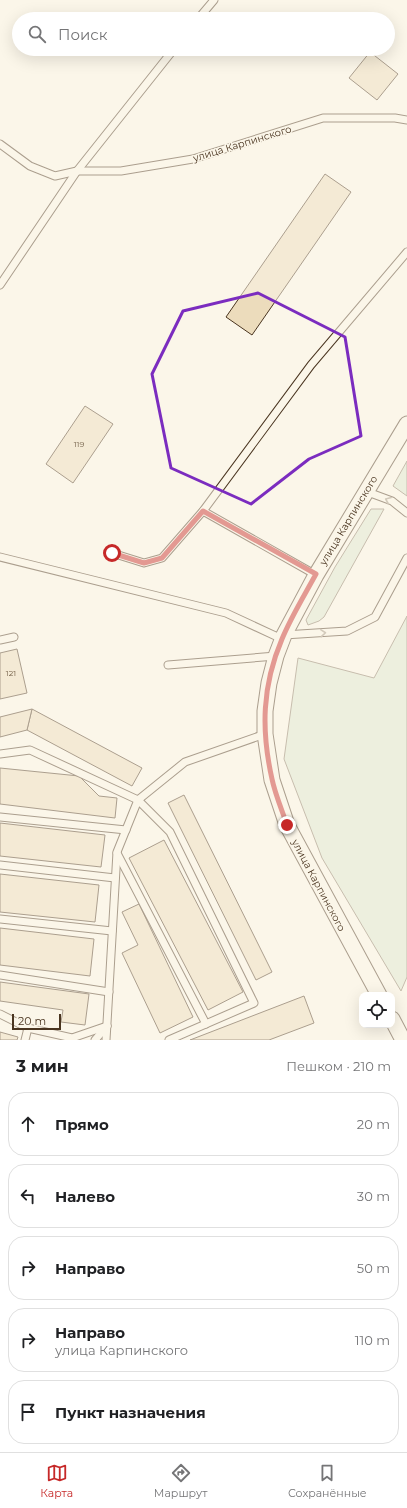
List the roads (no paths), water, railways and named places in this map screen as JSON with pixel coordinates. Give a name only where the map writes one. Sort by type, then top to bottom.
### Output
[{"type":"street","name":"улица Карпинского","points":[[377,992],[287,825],[272,780],[265,734],[265,711],[269,683],[283,637],[316,574],[407,424]]},
{"type":"street","points":[[395,1025],[403,1040]]},
{"type":"lane","points":[[204,12],[214,0]]},
{"type":"lane","points":[[0,285],[77,171],[168,56]]},
{"type":"lane","name":"улица Карпинского","points":[[0,144],[30,166],[55,176],[77,171],[121,170],[193,159],[323,118],[395,118],[407,120]]},
{"type":"lane","points":[[112,553],[144,563],[162,558],[203,511],[311,365],[407,252]]},
{"type":"lane","points":[[365,491],[392,501],[407,513]]},
{"type":"lane","points":[[203,511],[316,574]]},
{"type":"lane","points":[[0,557],[226,613],[283,637],[347,631],[375,617],[407,558]]},
{"type":"lane","points":[[0,640],[14,637]]},
{"type":"lane","points":[[168,665],[276,656]]},
{"type":"lane","points":[[106,1040],[117,852],[138,800],[185,762],[265,734]]},
{"type":"lane","points":[[0,754],[30,750],[138,800],[170,832],[254,1003],[169,1040]]},
{"type":"lane","points":[[0,817],[126,830]]},
{"type":"lane","points":[[117,852],[206,1024]]},
{"type":"lane","points":[[0,865],[115,878]]},
{"type":"lane","points":[[0,920],[112,931]]},
{"type":"lane","points":[[0,975],[109,992]]},
{"type":"lane","points":[[0,1014],[28,1028],[72,1038],[107,1026]]},
{"type":"lane","points":[[95,1040],[107,1026]]},
{"type":"lane","points":[[25,1040],[28,1028]]}]
